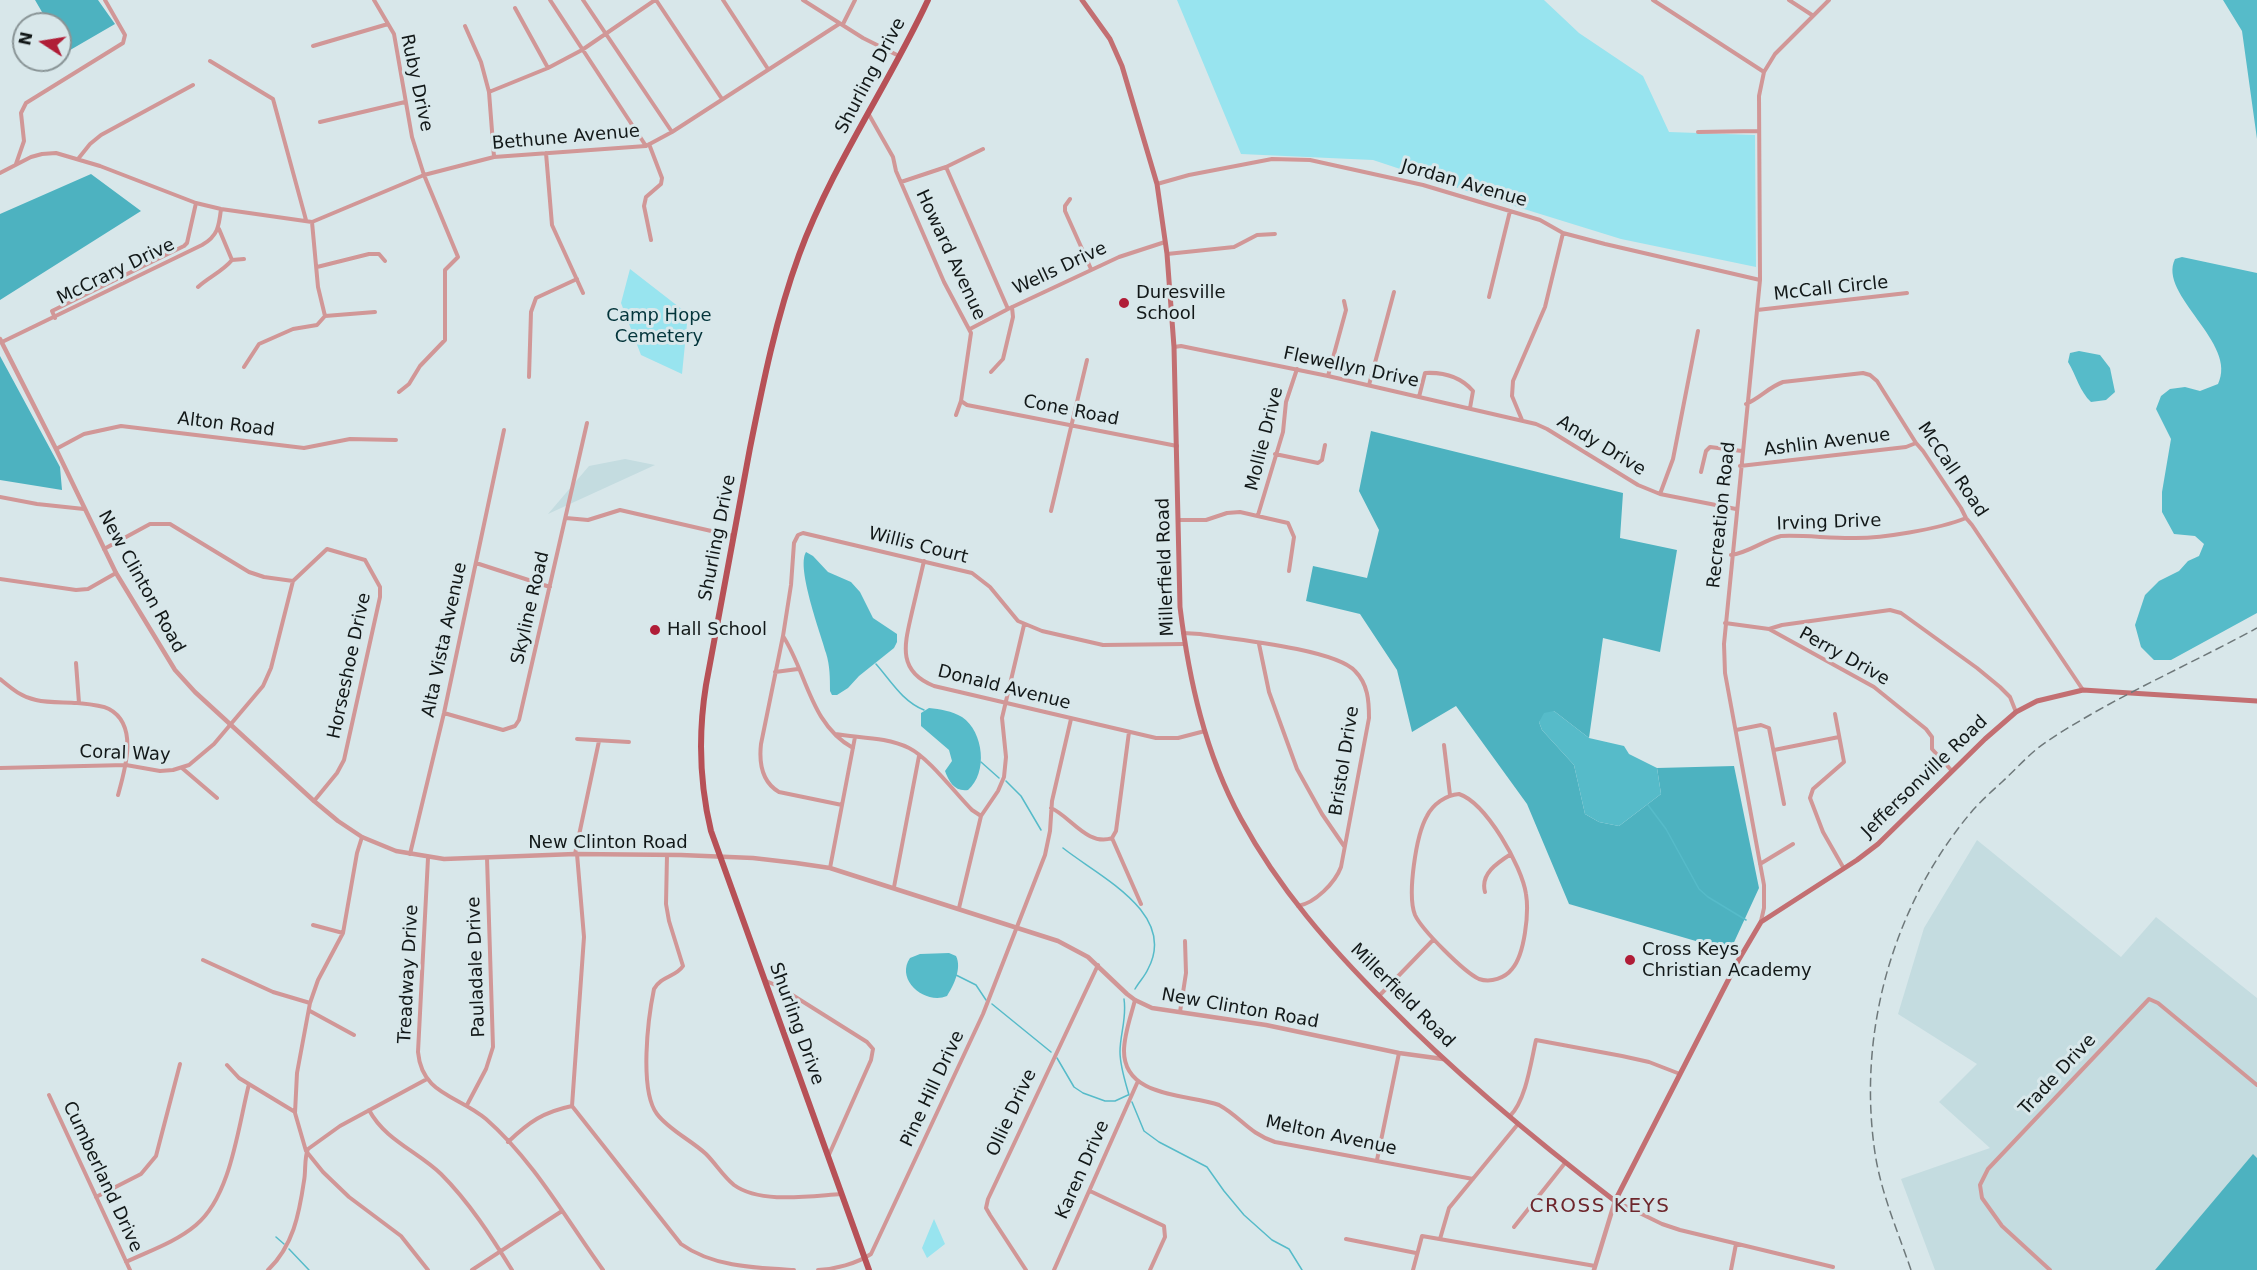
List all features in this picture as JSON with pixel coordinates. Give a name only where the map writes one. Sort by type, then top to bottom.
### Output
[{"type":"main road","name":"Shurling Drive","points":[[869,1270],[711,831],[703,795],[699,753],[700,726],[733,536],[774,335],[790,283],[817,213],[928,0]]},
{"type":"main road","name":"Millerfield Road","points":[[1082,0],[1110,39],[1122,66],[1157,184],[1166,241],[1174,347],[1178,446],[1178,579],[1184,644],[1205,731],[1223,780],[1240,817],[1262,855],[1298,906],[1330,945],[1443,1059],[1565,1163],[1616,1201]]},
{"type":"main road","name":"Jeffersonville Road","points":[[1616,1201],[1738,961],[1761,922],[1857,860],[1895,830],[1952,771],[2016,712],[2046,698],[2083,690],[2257,701]]},
{"type":"street","points":[[16,164],[24,141],[21,113],[26,103],[123,43],[125,35],[105,0]]},
{"type":"street","name":"Ruby Drive","points":[[374,0],[394,34],[412,137],[424,175],[458,257],[445,270],[445,340],[420,366],[409,384],[399,392]]},
{"type":"street","points":[[550,0],[647,145],[662,178],[661,184],[646,198],[644,206],[651,240]]},
{"type":"street","points":[[583,0],[672,132]]},
{"type":"street","points":[[489,92],[549,68],[582,50],[655,0],[722,99]]},
{"type":"street","points":[[723,0],[768,69]]},
{"type":"street","points":[[803,0],[863,38],[899,56]]},
{"type":"street","points":[[841,24],[855,0]]},
{"type":"street","points":[[1653,0],[1764,72],[1780,48],[1829,0]]},
{"type":"street","points":[[1789,0],[1812,15]]},
{"type":"street","points":[[515,8],[549,68]]},
{"type":"street","points":[[313,46],[388,24]]},
{"type":"street","name":"Bethune Avenue","points":[[312,222],[424,175],[494,157],[647,145],[672,132],[841,24]]},
{"type":"street","points":[[465,26],[489,92],[494,157]]},
{"type":"street","points":[[210,61],[273,99],[306,220]]},
{"type":"street","name":"Recreation Road","points":[[1761,922],[1765,895],[1725,674],[1725,623],[1760,280],[1758,130],[1764,72]]},
{"type":"street","points":[[78,159],[101,135],[193,85]]},
{"type":"street","points":[[320,122],[405,102]]},
{"type":"street","name":"Howard Avenue","points":[[868,113],[893,157],[901,182],[944,282],[970,329],[971,337],[961,401],[956,416]]},
{"type":"street","points":[[1698,132],[1758,130]]},
{"type":"street","points":[[901,182],[946,167],[983,149]]},
{"type":"street","points":[[0,173],[42,154],[56,153],[196,203],[221,209],[312,222],[318,286],[326,316]]},
{"type":"street","points":[[546,153],[552,225],[583,293]]},
{"type":"street","name":"Jordan Avenue","points":[[1157,184],[1272,159],[1302,159],[1331,163],[1409,181],[1540,220],[1563,233],[1760,280]]},
{"type":"street","points":[[946,167],[1013,317],[1003,358],[991,372]]},
{"type":"street","points":[[1070,199],[1065,206],[1065,211],[1091,269]]},
{"type":"street","points":[[55,318],[52,311],[184,246],[187,243],[196,203]]},
{"type":"street","points":[[221,209],[219,229],[232,260]]},
{"type":"street","points":[[1489,297],[1510,211]]},
{"type":"street","name":"McCrary Drive","points":[[1,340],[55,318],[202,245],[212,239],[219,229]]},
{"type":"street","points":[[1522,420],[1512,396],[1513,381],[1545,308],[1563,233]]},
{"type":"street","points":[[1167,254],[1234,247],[1257,235],[1275,234]]},
{"type":"street","name":"Wells Drive","points":[[970,329],[1091,269],[1139,249],[1166,241]]},
{"type":"street","points":[[317,267],[369,254],[379,254],[385,261]]},
{"type":"street","points":[[198,287],[212,274],[226,268],[232,260],[244,259]]},
{"type":"street","points":[[529,377],[531,312],[536,298],[577,279]]},
{"type":"street","points":[[1369,385],[1394,292]]},
{"type":"street","name":"McCall Circle","points":[[1757,310],[1907,294]]},
{"type":"street","points":[[1328,376],[1346,310],[1344,301]]},
{"type":"street","points":[[244,367],[259,344],[293,328],[317,325],[326,316],[375,312]]},
{"type":"street","points":[[1660,494],[1673,459],[1698,331]]},
{"type":"street","name":"New Clinton Road","points":[[1,340],[116,573],[175,670],[195,692],[314,801],[362,837],[428,858],[576,854],[667,855],[753,858],[830,868],[1069,945],[1098,965],[1135,1000],[1152,1008],[1266,1025],[1399,1053],[1443,1059]]},
{"type":"street","name":"Flewellyn Drive","points":[[1174,347],[1180,346],[1297,369],[1522,420]]},
{"type":"street","points":[[1051,512],[1087,360]]},
{"type":"street","name":"Mollie Drive","points":[[1258,515],[1283,432],[1286,402],[1297,369]]},
{"type":"street","points":[[1419,397],[1425,373],[1449,375],[1464,380],[1473,391],[1470,408]]},
{"type":"street","name":"McCall Road","points":[[1746,404],[1755,400],[1772,386],[1783,382],[1863,373],[1877,381],[1916,443],[2083,690]]},
{"type":"street","name":"Cone Road","points":[[961,401],[967,405],[1178,446]]},
{"type":"street","name":"Andy Drive","points":[[1522,420],[1547,429],[1623,477],[1660,494],[1736,509]]},
{"type":"street","name":"Skyline Road","points":[[444,713],[502,730],[515,726],[519,720],[587,423]]},
{"type":"street","name":"Alton Road","points":[[56,449],[84,434],[121,426],[304,448],[350,439],[396,440]]},
{"type":"street","name":"Alta Vista Avenue","points":[[410,854],[444,713],[504,430]]},
{"type":"street","name":"Ashlin Avenue","points":[[1740,466],[1895,448],[1916,443]]},
{"type":"street","points":[[1275,454],[1318,463],[1322,460],[1326,445]]},
{"type":"street","points":[[1701,472],[1706,451],[1710,447],[1742,451]]},
{"type":"street","points":[[0,497],[84,510]]},
{"type":"street","points":[[566,518],[588,520],[620,510],[733,536]]},
{"type":"street","points":[[1178,520],[1206,520],[1233,512],[1284,521],[1292,527],[1294,542],[1289,571]]},
{"type":"street","name":"Irving Drive","points":[[1731,555],[1738,555],[1781,536],[1875,537],[1952,524],[1966,518]]},
{"type":"street","points":[[104,549],[150,525],[170,524],[249,572],[264,577],[293,581],[269,675],[259,692],[231,724]]},
{"type":"street","name":"Willis Court","points":[[783,636],[791,585],[794,543],[801,534],[810,534],[977,576],[1024,625],[1061,636],[1103,645],[1184,644]]},
{"type":"street","name":"Horseshoe Drive","points":[[293,581],[327,549],[365,560],[380,586],[380,605],[344,760],[337,773],[314,801]]},
{"type":"street","name":"Donald Avenue","points":[[924,561],[905,643],[910,668],[921,680],[934,686],[1129,732],[1172,739],[1205,731]]},
{"type":"street","points":[[476,563],[550,587]]},
{"type":"street","points":[[0,579],[76,590],[88,589],[116,573]]},
{"type":"street","points":[[1769,629],[1782,625],[1890,610],[1901,613],[1995,682],[2010,697],[2016,712]]},
{"type":"street","name":"Perry Drive","points":[[1725,623],[1769,629],[1874,687],[1926,729],[1932,737],[1932,749],[1952,771]]},
{"type":"street","points":[[959,908],[981,816],[998,791],[1004,777],[1006,757],[1002,725],[1024,625]]},
{"type":"street","name":"Bristol Drive","points":[[1183,633],[1333,657],[1354,670],[1364,684],[1368,697],[1369,718],[1341,867],[1332,882],[1310,901],[1298,906]]},
{"type":"street","points":[[783,636],[821,718],[841,740],[853,748]]},
{"type":"street","points":[[783,636],[760,751],[761,768],[772,787],[779,792],[842,805]]},
{"type":"street","points":[[1259,644],[1269,692],[1297,769],[1322,814],[1345,846]]},
{"type":"street","points":[[76,663],[79,703]]},
{"type":"street","points":[[775,672],[798,669]]},
{"type":"street","points":[[0,679],[16,693],[36,700],[79,703],[107,708],[118,717],[126,735],[126,765],[118,795]]},
{"type":"street","points":[[1835,714],[1844,762],[1813,789],[1810,798],[1823,832],[1843,867]]},
{"type":"street","name":"Pine Hill Drive","points":[[865,1258],[871,1254],[877,1243],[999,977],[1046,849],[1051,808],[1071,718]]},
{"type":"street","name":"Coral Way","points":[[0,768],[126,765],[160,771],[182,768],[202,755],[231,724]]},
{"type":"street","points":[[1736,730],[1761,725],[1768,726],[1784,804]]},
{"type":"street","points":[[1051,808],[1060,812],[1091,837],[1106,840],[1112,838],[1116,831],[1129,732]]},
{"type":"street","points":[[835,734],[894,743],[911,749],[972,810],[981,816]]},
{"type":"street","points":[[830,868],[855,737]]},
{"type":"street","points":[[1774,750],[1839,737]]},
{"type":"street","points":[[577,739],[629,742]]},
{"type":"street","points":[[600,741],[576,854],[584,946],[572,1106],[675,1238],[692,1252],[726,1263],[794,1270]]},
{"type":"street","points":[[1444,745],[1450,795]]},
{"type":"street","points":[[894,887],[919,756]]},
{"type":"street","points":[[182,768],[217,798]]},
{"type":"street","points":[[1459,794],[1473,801],[1484,812],[1511,854],[1526,891],[1528,908],[1525,934],[1516,965],[1511,971],[1497,979],[1479,979],[1433,940],[1415,914],[1411,897],[1412,885],[1425,820],[1441,800],[1450,795],[1459,794]]},
{"type":"street","points":[[268,1270],[283,1252],[295,1228],[304,1182],[306,1151],[295,1113],[297,1073],[310,1003],[318,980],[344,933],[357,853],[362,837]]},
{"type":"street","points":[[1112,838],[1141,904]]},
{"type":"street","points":[[1760,864],[1793,844]]},
{"type":"street","points":[[1485,892],[1484,882],[1490,870],[1511,854]]},
{"type":"street","points":[[667,855],[666,904],[683,966],[681,970],[661,979],[654,989],[646,1075],[650,1102],[657,1115],[707,1155],[730,1181],[747,1192],[767,1196],[841,1194]]},
{"type":"street","name":"Treadway Drive","points":[[427,1078],[420,1065],[418,1052],[428,858]]},
{"type":"street","name":"Pauladale Drive","points":[[467,1105],[486,1069],[493,1047],[487,858]]},
{"type":"street","points":[[313,925],[344,933]]},
{"type":"street","points":[[1379,996],[1433,940]]},
{"type":"street","points":[[1180,1013],[1186,973],[1185,941]]},
{"type":"street","points":[[203,960],[273,992],[310,1003]]},
{"type":"street","name":"Ollie Drive","points":[[1026,1270],[986,1208],[988,1199],[1098,965]]},
{"type":"street","points":[[765,981],[778,986],[848,1030],[867,1042],[873,1049],[871,1060],[828,1157]]},
{"type":"street","name":"Trade Drive","points":[[2050,1270],[2006,1231],[1982,1198],[1980,1185],[1988,1169],[2149,999],[2158,1003],[2257,1085]]},
{"type":"street","points":[[1135,1000],[1124,1053],[1128,1069],[1138,1081]]},
{"type":"street","points":[[310,1011],[354,1035]]},
{"type":"street","points":[[1510,1116],[1517,1105],[1525,1083],[1536,1040],[1649,1062],[1680,1074]]},
{"type":"street","points":[[1377,1160],[1399,1053]]},
{"type":"street","points":[[96,1197],[141,1173],[156,1156],[180,1064]]},
{"type":"street","points":[[227,1065],[234,1074],[295,1113]]},
{"type":"street","points":[[306,1151],[320,1138],[427,1078],[443,1094],[467,1105],[488,1121],[508,1142],[542,1181],[603,1270]]},
{"type":"street","name":"Melton Avenue","points":[[1138,1081],[1160,1092],[1219,1105],[1255,1134],[1266,1139],[1473,1179]]},
{"type":"street","name":"Karen Drive","points":[[1054,1270],[1138,1081]]},
{"type":"street","points":[[126,1262],[189,1230],[208,1214],[225,1183],[249,1084]]},
{"type":"street","name":"Cumberland Drive","points":[[50,1095],[130,1270]]},
{"type":"street","points":[[508,1142],[531,1120],[545,1113],[572,1106]]},
{"type":"street","points":[[369,1110],[390,1137],[427,1161],[459,1192],[512,1270]]},
{"type":"street","points":[[1440,1239],[1446,1214],[1518,1124]]},
{"type":"street","points":[[306,1151],[340,1189],[401,1236],[429,1270]]},
{"type":"street","points":[[1514,1227],[1565,1163]]},
{"type":"street","points":[[1089,1191],[1164,1226],[1166,1237],[1150,1270]]},
{"type":"street","points":[[1616,1201],[1662,1224],[1833,1267]]},
{"type":"street","name":"Jeffersonville Road","points":[[1594,1268],[1616,1201]]},
{"type":"street","points":[[472,1270],[562,1211]]},
{"type":"street","points":[[1413,1270],[1422,1236],[1594,1268]]},
{"type":"street","points":[[1346,1239],[1416,1253]]},
{"type":"street","points":[[1731,1270],[1737,1244]]},
{"type":"street","points":[[818,1270],[839,1267],[865,1258]]},
{"type":"shaded area","points":[[35,0],[98,0],[115,24],[72,49],[72,12],[42,12]]},
{"type":"shaded area","points":[[2223,0],[2257,0],[2257,139],[2242,31]]},
{"type":"shaded area","points":[[91,174],[141,211],[0,300],[0,214]]},
{"type":"shaded area","points":[[2182,257],[2257,273],[2257,613],[2171,660],[2154,660],[2141,647],[2135,625],[2145,595],[2159,581],[2179,571],[2188,561],[2199,556],[2204,544],[2195,536],[2174,534],[2162,512],[2162,492],[2171,439],[2156,409],[2161,396],[2170,389],[2185,387],[2200,391],[2218,384],[2221,368],[2218,352],[2177,288],[2173,273],[2175,259]]},
{"type":"shaded area","points":[[2079,351],[2100,355],[2110,368],[2115,392],[2106,400],[2091,402],[2081,388],[2068,362],[2070,353]]},
{"type":"shaded area","points":[[0,356],[60,467],[62,490],[0,480]]},
{"type":"shaded area","points":[[1371,431],[1623,493],[1620,538],[1677,550],[1660,652],[1603,638],[1589,738],[1554,711],[1539,722],[1542,730],[1574,765],[1585,814],[1599,822],[1619,826],[1661,794],[1657,768],[1734,766],[1759,888],[1730,951],[1569,904],[1527,804],[1456,706],[1412,732],[1397,670],[1360,614],[1306,601],[1313,566],[1367,578],[1379,530],[1359,491]]},
{"type":"shaded area","points":[[625,459],[655,465],[548,514],[589,466]]},
{"type":"shaded area","points":[[806,552],[828,572],[851,582],[860,592],[873,618],[897,634],[894,648],[837,695],[832,695],[830,691],[827,658],[807,586],[804,572]]},
{"type":"shaded area","points":[[929,708],[962,717],[975,732],[979,742],[981,763],[979,774],[968,790],[956,788],[951,782],[945,771],[952,761],[949,750],[921,726],[921,713]]},
{"type":"shaded area","points":[[1554,711],[1589,738],[1624,746],[1629,754],[1657,768],[1661,794],[1619,826],[1599,822],[1585,814],[1574,765],[1542,730],[1539,722],[1544,713]]},
{"type":"shaded area","points":[[1977,840],[2121,957],[2156,917],[2257,998],[2257,1158],[2253,1155],[2155,1270],[1935,1270],[1901,1179],[1990,1148],[1939,1102],[1977,1064],[1898,1014],[1924,928]]},
{"type":"shaded area","points":[[949,953],[956,956],[958,971],[947,996],[930,997],[915,989],[906,974],[906,966],[910,958],[920,954]]},
{"type":"shaded area","points":[[2253,1154],[2257,1158],[2257,1270],[2155,1270]]},
{"type":"green space","points":[[1177,0],[1544,0],[1579,33],[1643,76],[1669,132],[1755,135],[1756,267],[1621,239],[1373,160],[1241,154]]},
{"type":"green space","name":"Camp Hope Cemetery","points":[[630,269],[688,314],[682,374],[641,355],[621,303]]},
{"type":"green space","points":[[934,1219],[945,1244],[927,1258],[922,1248]]},
{"type":"waterway","points":[[876,664],[903,696],[924,710]]},
{"type":"waterway","points":[[981,762],[999,778]]},
{"type":"waterway","points":[[1006,781],[1021,796],[1041,830]]},
{"type":"waterway","points":[[1648,805],[1666,829],[1699,889],[1746,920]]},
{"type":"waterway","points":[[1063,848],[1113,884],[1144,913],[1152,930],[1154,949],[1148,969],[1135,989]]},
{"type":"waterway","points":[[956,975],[976,985],[986,1000]]},
{"type":"waterway","points":[[1124,999],[1125,1013],[1120,1057],[1129,1095]]},
{"type":"waterway","points":[[992,1004],[1051,1052]]},
{"type":"waterway","points":[[1057,1058],[1074,1087],[1083,1093],[1105,1101],[1115,1101],[1128,1095]]},
{"type":"waterway","points":[[1132,1102],[1144,1131],[1159,1142],[1207,1167],[1244,1215],[1272,1240],[1289,1249],[1302,1270]]},
{"type":"waterway","points":[[276,1237],[284,1244]]},
{"type":"waterway","points":[[289,1249],[309,1270]]},
{"type":"railway","points":[[1911,1270],[1881,1183],[1875,1153],[1871,1107],[1871,1062],[1877,1016],[1887,971],[1902,928],[1921,886],[1945,847],[1973,810],[2040,746],[2097,711],[2257,628]]},
{"type":"place","name":"Duresville School","points":[[1124,303]]},
{"type":"place","name":"Hall School","points":[[655,630]]},
{"type":"place","name":"Cross Keys Christian Academy","points":[[1630,960]]},
{"type":"district","name":"CROSS KEYS","points":[[1600,1207]]}]
